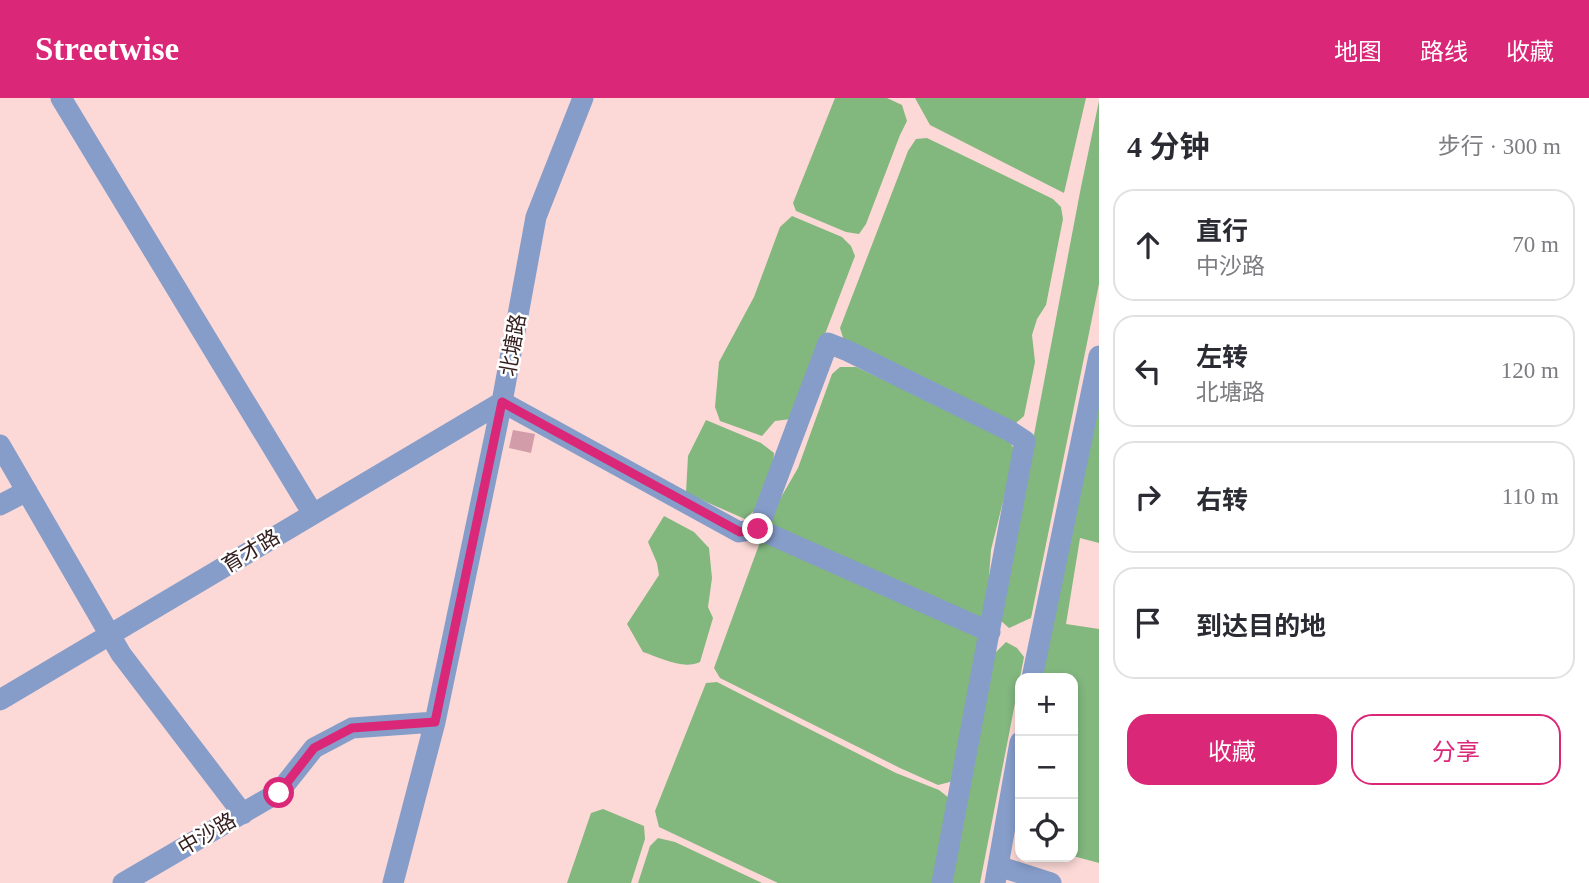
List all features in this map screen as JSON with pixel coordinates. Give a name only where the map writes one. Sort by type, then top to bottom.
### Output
[{"type":"street","points":[[61,98],[313,514]]},
{"type":"street","name":"北塘路","points":[[393,883],[435,722],[502,402],[536,217],[583,98]]},
{"type":"street","points":[[758,529],[828,343],[1026,440],[942,883]]},
{"type":"street","points":[[1033,673],[1099,356]]},
{"type":"street","points":[[502,402],[740,532],[758,529],[990,632]]},
{"type":"street","name":"育才路","points":[[0,700],[502,402]]},
{"type":"street","points":[[0,445],[121,654],[243,814]]},
{"type":"street","points":[[0,505],[27,491]]},
{"type":"street","name":"中沙路","points":[[123,883],[279,793],[314,748],[352,728],[435,722]]},
{"type":"street","points":[[1015,770],[996,874],[1051,883]]},
{"type":"street","points":[[400,862],[405,883]]},
{"type":"shaded area","points":[[835,98],[887,98],[902,105],[907,121],[866,224],[859,234],[846,232],[796,211],[793,203]]},
{"type":"shaded area","points":[[915,98],[1086,98],[1064,193],[930,125]]},
{"type":"shaded area","points":[[1099,101],[1099,284],[1031,618],[1009,628],[999,619]]},
{"type":"shaded area","points":[[927,138],[1053,199],[1061,207],[1063,219],[1046,305],[1037,319],[1032,335],[1035,362],[1024,416],[1016,423],[845,344],[840,328],[908,151],[916,139]]},
{"type":"shaded area","points":[[792,216],[842,237],[851,246],[855,256],[795,412],[791,419],[775,421],[762,436],[720,421],[715,407],[719,362],[754,297],[780,227]]},
{"type":"shaded area","points":[[840,367],[856,367],[1005,436],[1013,447],[1013,461],[991,550],[986,615],[978,623],[770,531],[769,518],[798,468],[832,374]]},
{"type":"shaded area","points":[[1099,398],[1099,543],[1080,538],[1066,624],[1099,629],[1099,863],[1078,857],[1078,673],[1040,673]]},
{"type":"shaded area","points":[[706,420],[761,443],[774,453],[772,477],[756,509],[745,519],[686,493],[688,456]]},
{"type":"shaded area","points":[[664,516],[694,532],[709,548],[712,578],[708,607],[713,618],[700,662],[693,664],[672,662],[643,652],[627,624],[659,575],[648,542]]},
{"type":"shaded area","points":[[770,540],[984,636],[958,772],[950,782],[938,785],[900,768],[720,678],[714,668],[760,542]]},
{"type":"shaded area","points":[[1006,642],[1017,648],[1024,657],[1021,673],[1015,673],[1015,703],[980,883],[951,883],[992,656]]},
{"type":"shaded area","points":[[717,682],[896,773],[939,790],[949,798],[936,883],[778,883],[659,827],[655,811],[706,683]]},
{"type":"shaded area","points":[[603,809],[644,826],[645,839],[631,883],[567,883],[591,813]]},
{"type":"shaded area","points":[[658,838],[675,842],[762,883],[638,883],[650,846]]},
{"type":"building","points":[[513,430],[535,434],[531,453],[509,448]]},
{"type":"route","points":[[279,793],[314,748],[352,728],[435,722],[502,402],[740,532],[758,529]]}]
